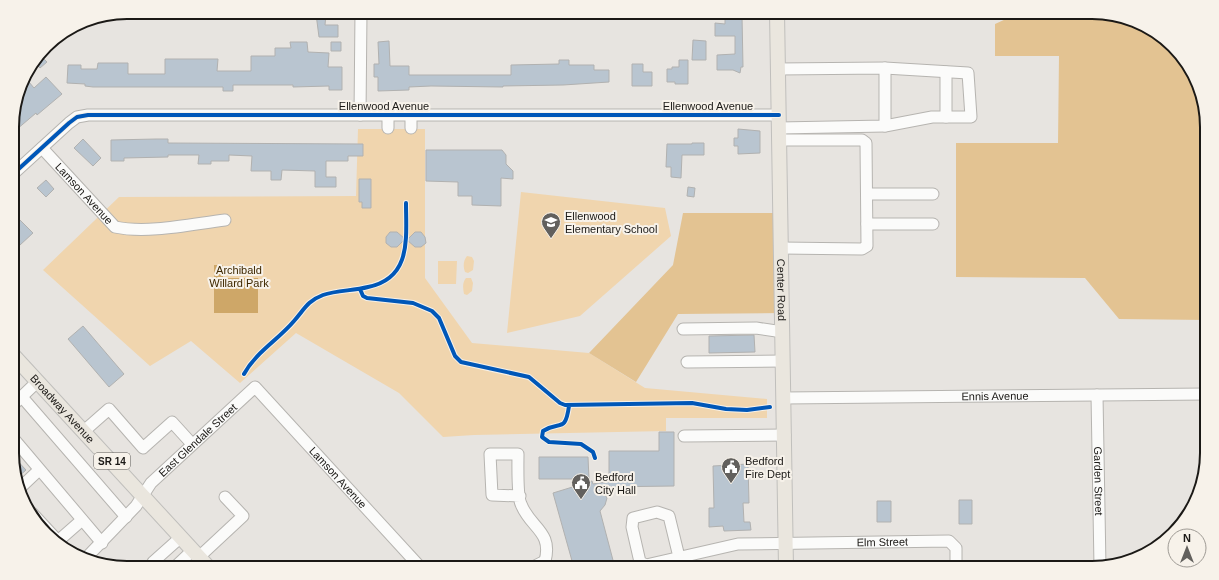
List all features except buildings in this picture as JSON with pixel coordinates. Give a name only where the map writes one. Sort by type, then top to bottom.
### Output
[{"type":"main road","name":"Center Road","points":[[777,19],[786,561]]},
{"type":"main road","name":"Broadway Avenue","points":[[19,362],[202,561]]},
{"type":"street","points":[[360,115],[362,19]]},
{"type":"street","points":[[885,68],[886,126]]},
{"type":"street","points":[[778,69],[885,68],[968,73],[970,75],[971,117],[918,119],[886,126],[779,128]]},
{"type":"street","points":[[946,72],[946,117]]},
{"type":"street","name":"Ellenwood Avenue","points":[[19,169],[69,123],[77,117],[88,115],[360,115],[779,128]]},
{"type":"street","points":[[388,116],[388,128]]},
{"type":"street","points":[[411,116],[412,128]]},
{"type":"street","points":[[779,128],[862,140],[866,144],[867,246],[862,249],[781,248]]},
{"type":"street","name":"Lamson Avenue","points":[[42,148],[115,227],[127,230],[226,220]]},
{"type":"street","points":[[866,194],[933,194]]},
{"type":"street","points":[[867,224],[933,224]]},
{"type":"street","points":[[683,329],[756,328],[783,332]]},
{"type":"street","points":[[687,362],[783,361]]},
{"type":"street","points":[[19,400],[37,382]]},
{"type":"street","name":"Lamson Avenue","points":[[255,387],[415,561]]},
{"type":"street","name":"East Glendale Street","points":[[90,554],[136,506],[151,483],[255,387]]},
{"type":"street","name":"Ennis Avenue","points":[[784,398],[1200,394]]},
{"type":"street","name":"Garden Street","points":[[1097,395],[1100,561]]},
{"type":"street","points":[[22,397],[126,517]]},
{"type":"street","points":[[84,431],[109,409],[143,448],[172,422],[192,444]]},
{"type":"street","points":[[684,436],[785,435]]},
{"type":"street","points":[[19,445],[102,543]]},
{"type":"street","points":[[24,484],[39,470]]},
{"type":"street","points":[[520,496],[520,504],[547,542],[548,561]]},
{"type":"street","points":[[185,561],[196,554],[243,516],[224,497]]},
{"type":"street","name":"Elm Street","points":[[640,561],[632,527],[633,518],[657,512],[669,516],[679,557]]},
{"type":"street","points":[[61,539],[82,520]]},
{"type":"street","points":[[154,561],[181,537]]},
{"type":"street","name":"Elm Street","points":[[662,561],[738,544],[949,541],[956,548],[956,561]]},
{"type":"green space","name":"Archibald Willard Park","points":[[358,129],[425,129],[425,278],[472,343],[589,353],[645,388],[767,399],[767,418],[666,418],[666,431],[443,437],[399,393],[296,333],[240,383],[191,341],[150,366],[43,270],[119,197],[356,196]]},
{"type":"green space","points":[[521,192],[665,208],[671,236],[580,316],[507,333]]},
{"type":"green space","points":[[467,256],[472,257],[474,261],[473,270],[468,273],[465,272],[464,266]]},
{"type":"green space","points":[[438,261],[457,261],[456,284],[438,284]]},
{"type":"green space","points":[[466,278],[471,278],[473,283],[472,291],[467,295],[464,294],[463,288]]},
{"type":"shaded area","points":[[1006,19],[1099,19],[1113,21],[1133,27],[1158,41],[1178,61],[1192,86],[1199,113],[1200,320],[1119,319],[1085,278],[956,277],[956,143],[1058,143],[1059,56],[995,56],[995,24]]},
{"type":"shaded area","points":[[683,213],[780,213],[782,313],[678,314],[636,382],[589,353],[673,265]]},
{"type":"shaded area","points":[[214,265],[223,265],[223,278],[258,278],[258,313],[214,313]]},
{"type":"cycle path","points":[[19,169],[69,123],[77,117],[88,115],[779,115]]},
{"type":"cycle path","points":[[244,374],[255,359],[288,328],[306,306],[313,300],[328,293],[368,287],[382,282],[392,275],[399,266],[404,255],[406,243],[406,203]]},
{"type":"cycle path","points":[[360,289],[363,296],[367,298],[413,303],[432,311],[439,318],[455,356],[461,362],[529,377],[560,403],[565,405],[692,403],[726,409],[747,410],[770,407]]},
{"type":"cycle path","points":[[569,406],[566,420],[561,425],[543,431],[542,437],[549,442],[581,444],[593,452],[595,458]]},
{"type":"place","name":"Ellenwood Elementary School","points":[[551,239]]},
{"type":"place","name":"Bedford Fire Dept","points":[[731,484]]},
{"type":"place","name":"Bedford City Hall","points":[[581,500]]}]
